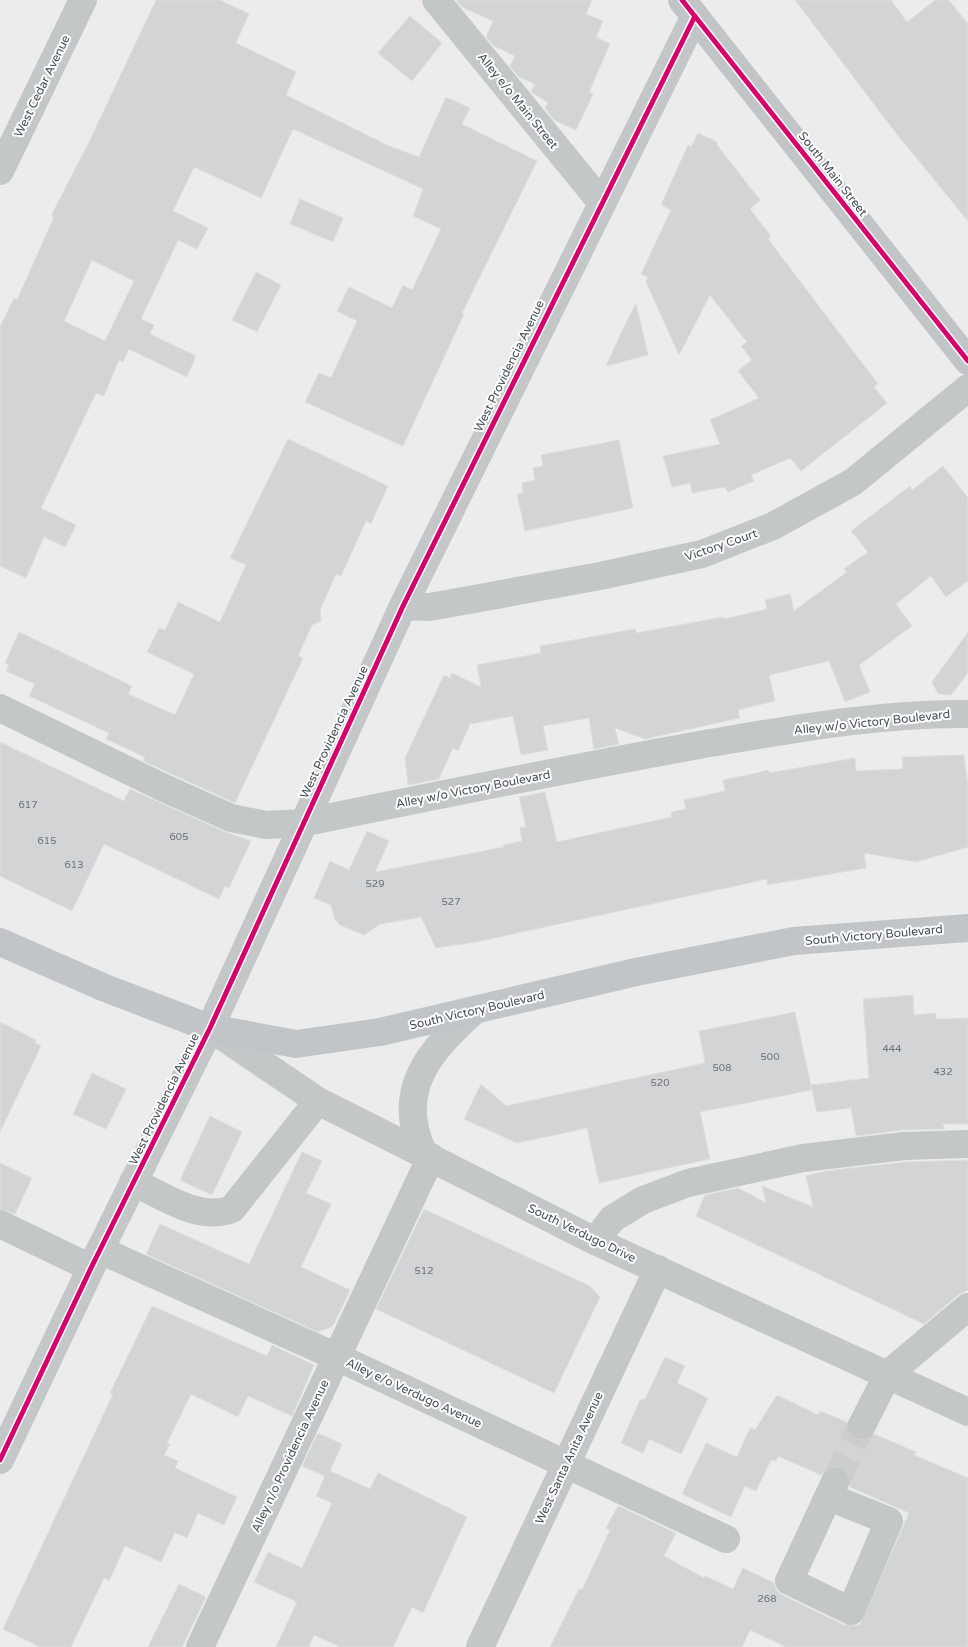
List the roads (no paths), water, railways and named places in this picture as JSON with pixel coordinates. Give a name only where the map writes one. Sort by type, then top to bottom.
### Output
[{"type":"main road","name":"South Main Street","points":[[689,8],[968,360]]},
{"type":"main road","name":"South Victory Boulevard","points":[[0,942],[105,988],[210,1028],[296,1044],[380,1032],[636,972],[794,941],[968,928]]},
{"type":"street","name":"West Cedar Avenue","points":[[0,171],[83,0]]},
{"type":"street","name":"Alley e/o Main Street","points":[[436,0],[601,202]]},
{"type":"street","name":"West Providencia Avenue","points":[[0,1460],[133,1182],[210,1028],[302,823],[403,606],[601,202],[689,8]]},
{"type":"street","name":"Victory Court","points":[[403,606],[430,607],[600,576],[702,554],[773,526],[854,482],[968,388]]},
{"type":"street","name":"Alley w/o Victory Boulevard","points":[[0,708],[162,787],[232,818],[266,825],[302,823],[624,758],[819,724],[931,713],[968,714]]},
{"type":"street","points":[[427,1155],[416,1138],[414,1123],[414,1099],[420,1078],[426,1060],[446,1036],[475,1010]]},
{"type":"street","name":"South Verdugo Drive","points":[[210,1028],[318,1101],[596,1241],[968,1412]]},
{"type":"street","points":[[133,1182],[202,1214],[221,1213],[232,1209],[318,1101]]},
{"type":"street","points":[[596,1241],[612,1219],[643,1200],[688,1183],[803,1158],[904,1146],[968,1144]]},
{"type":"street","name":"Alley n/o Providencia Avenue","points":[[200,1647],[337,1357],[427,1155]]},
{"type":"street","name":"Alley e/o Verdugo Avenue","points":[[0,1224],[96,1259],[337,1357],[566,1466],[726,1539]]},
{"type":"street","name":"West Santa Anita Avenue","points":[[480,1647],[658,1269]]},
{"type":"street","points":[[862,1425],[888,1374],[968,1307]]},
{"type":"tunnel","points":[[835,1482],[862,1425]]}]
